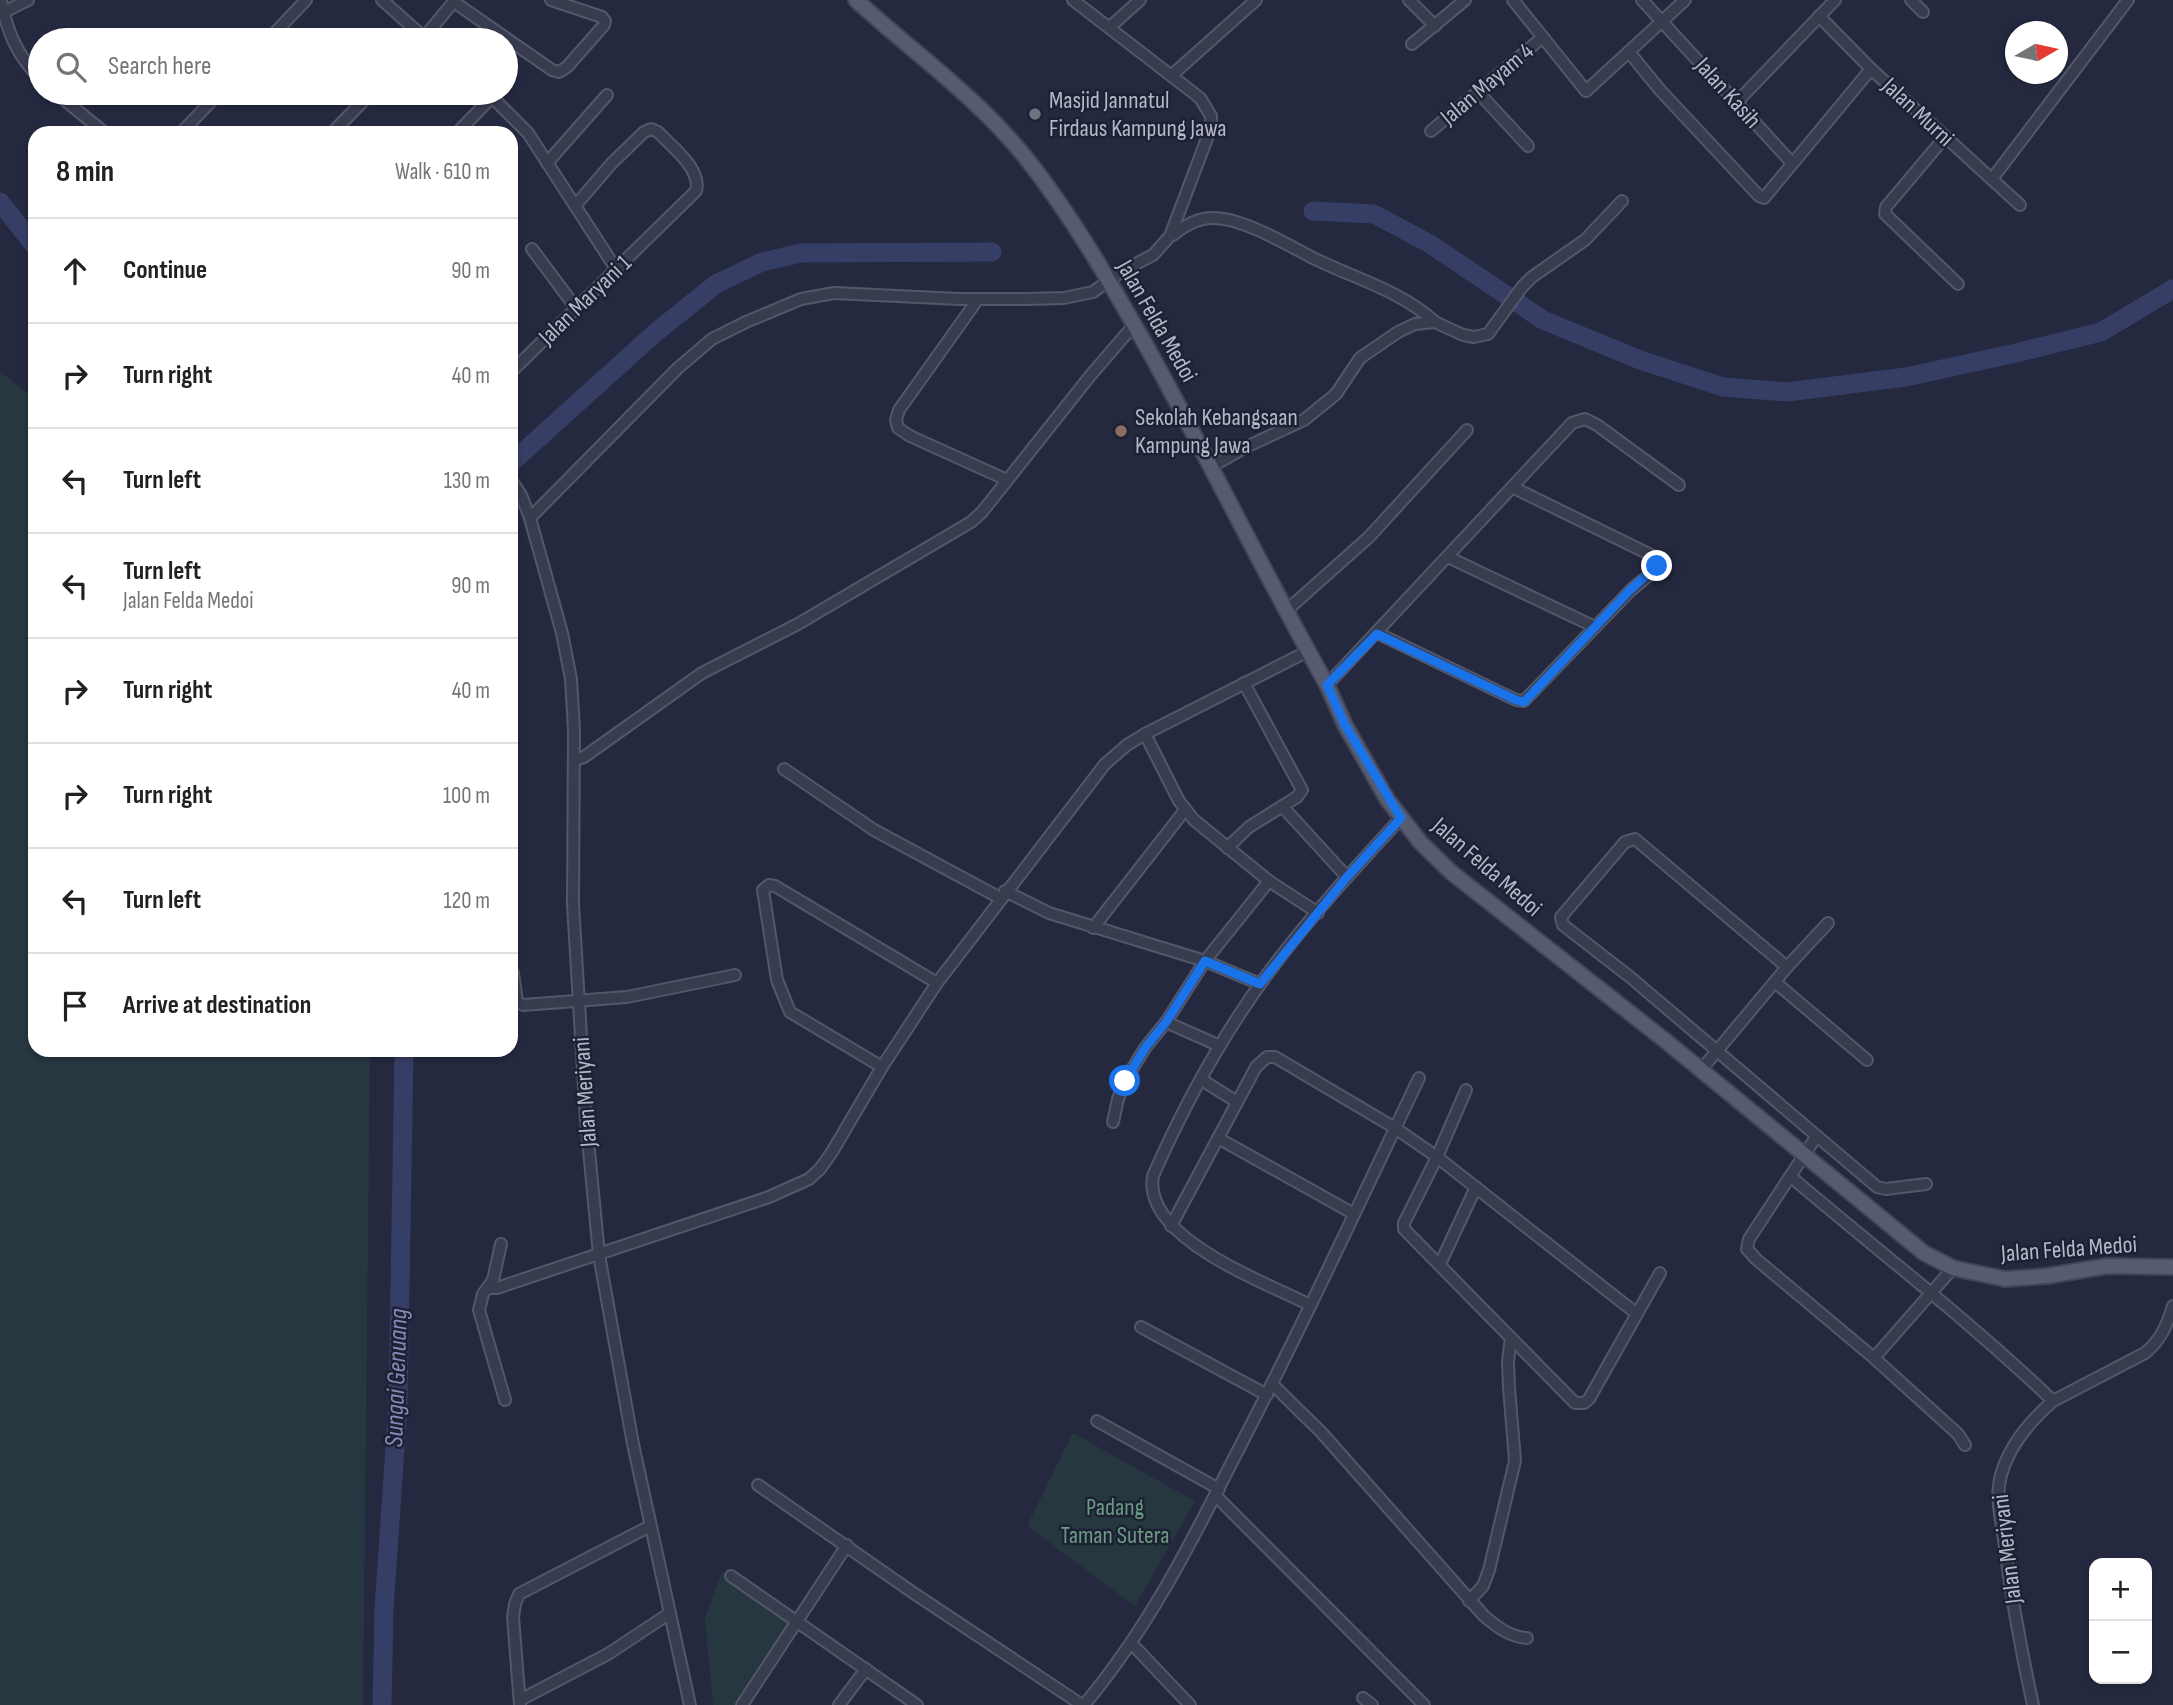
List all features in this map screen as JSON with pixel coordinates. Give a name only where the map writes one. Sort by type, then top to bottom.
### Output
[{"type":"main road","name":"Jalan Felda Medoi","points":[[856,0],[979,107],[1052,193],[1134,325],[1327,685],[1345,725],[1401,818],[1452,873],[1701,1070],[1924,1253],[1953,1268],[1984,1276],[2017,1279],[2107,1266],[2173,1267]]},
{"type":"street","points":[[1,0],[13,44],[28,64]]},
{"type":"street","points":[[4,12],[28,0]]},
{"type":"street","points":[[279,28],[306,0]]},
{"type":"street","points":[[382,0],[413,28]]},
{"type":"street","points":[[518,46],[559,72],[567,67],[604,25],[602,17],[551,0]]},
{"type":"street","points":[[1073,0],[1172,75],[1206,105],[1211,116],[1211,128],[1170,236]]},
{"type":"street","points":[[1110,27],[1140,0]]},
{"type":"street","points":[[1172,75],[1256,0]]},
{"type":"street","points":[[1409,0],[1435,26]]},
{"type":"street","points":[[1412,44],[1465,0]]},
{"type":"street","points":[[1513,0],[1586,91],[1685,0]]},
{"type":"street","name":"Jalan Kasih","points":[[1642,0],[1793,163]]},
{"type":"street","points":[[1737,102],[1835,0]]},
{"type":"street","points":[[1911,0],[1923,12]]},
{"type":"street","points":[[1992,179],[2128,0]]},
{"type":"street","points":[[434,28],[455,1],[493,28]]},
{"type":"street","name":"Jalan Murni","points":[[1819,16],[1871,69],[2020,205]]},
{"type":"street","name":"Jalan Mayam 4","points":[[1431,131],[1543,37]]},
{"type":"street","points":[[1629,52],[1660,90],[1759,196],[1764,198],[1871,69]]},
{"type":"street","points":[[1478,92],[1528,146]]},
{"type":"street","points":[[547,163],[607,95]]},
{"type":"street","points":[[71,105],[96,126]]},
{"type":"street","points":[[187,126],[207,105]]},
{"type":"street","points":[[339,126],[359,105]]},
{"type":"street","points":[[463,126],[481,105]]},
{"type":"street","points":[[501,105],[518,121],[616,269]]},
{"type":"street","name":"Jalan Maryani 1","points":[[518,365],[696,191],[696,173],[658,132],[651,129],[644,132],[612,163],[575,206]]},
{"type":"street","points":[[1945,138],[1886,207],[1885,214],[1958,284]]},
{"type":"street","points":[[530,518],[678,368],[712,339],[801,299],[834,293],[978,299],[1079,296],[1093,292],[1122,271],[1153,255],[1170,236],[1195,221],[1210,218],[1224,219],[1275,237],[1312,258],[1394,294],[1420,308],[1435,322],[1474,337],[1494,330],[1522,287],[1585,240],[1622,201]]},
{"type":"street","points":[[532,249],[576,308]]},
{"type":"street","points":[[978,299],[899,410],[895,420],[898,428],[911,436],[1007,480]]},
{"type":"street","points":[[1211,467],[1304,420],[1336,394],[1360,358],[1398,332],[1415,324],[1435,322]]},
{"type":"street","points":[[574,760],[584,757],[702,673],[798,624],[964,527],[982,512],[1134,325]]},
{"type":"street","points":[[1327,685],[1567,427],[1581,419],[1597,425],[1679,485]]},
{"type":"street","points":[[1286,611],[1369,537],[1467,430]]},
{"type":"street","points":[[1377,634],[1524,702],[1630,590],[1655,570],[1655,558],[1513,487]]},
{"type":"street","name":"Jalan Meriyani","points":[[518,490],[530,518],[562,633],[571,679],[574,760],[572,871],[586,1119],[599,1255],[650,1526],[690,1705]]},
{"type":"street","points":[[1448,557],[1595,627]]},
{"type":"street","points":[[488,1288],[599,1255],[769,1196],[809,1179],[832,1152],[882,1067],[937,983],[1105,764],[1145,734],[1308,651]]},
{"type":"street","points":[[1227,848],[1249,827],[1300,794],[1301,785],[1244,683]]},
{"type":"street","points":[[1145,734],[1185,810],[1194,820],[1269,881],[1318,913]]},
{"type":"street","points":[[783,769],[873,830],[1003,895],[1093,928],[1205,961],[1260,984]]},
{"type":"street","points":[[1282,806],[1347,877]]},
{"type":"street","points":[[1093,928],[1185,810]]},
{"type":"street","points":[[1310,1305],[1211,1255],[1171,1226],[1154,1200],[1151,1184],[1220,1046],[1260,984],[1347,877],[1401,818]]},
{"type":"street","points":[[1787,967],[1635,839],[1625,842],[1561,920],[1563,925],[1717,1051],[1877,1188],[1926,1184]]},
{"type":"street","points":[[1113,1122],[1125,1081],[1145,1048],[1166,1022],[1205,961],[1269,881]]},
{"type":"street","points":[[882,1067],[790,1012],[777,980],[763,890],[769,885],[775,886],[937,983]]},
{"type":"street","points":[[1701,1070],[1787,967],[1828,923]]},
{"type":"street","points":[[518,1002],[520,1005],[627,997],[735,975]]},
{"type":"street","points":[[1775,982],[1867,1060]]},
{"type":"street","points":[[1166,1022],[1220,1046]]},
{"type":"street","points":[[1171,1226],[1259,1062],[1267,1057],[1275,1057],[1395,1128],[1437,1157],[1637,1314]]},
{"type":"street","points":[[758,1485],[912,1592],[1083,1705],[1132,1644],[1217,1492],[1267,1395],[1419,1078]]},
{"type":"street","points":[[1202,1080],[1237,1102]]},
{"type":"street","points":[[1466,1090],[1403,1227],[1571,1399],[1580,1404],[1589,1399],[1660,1273]]},
{"type":"street","points":[[1816,1137],[1747,1242],[1747,1249],[1958,1434],[1965,1445]]},
{"type":"street","points":[[1218,1138],[1354,1213]]},
{"type":"street","points":[[1790,1176],[1930,1294],[1968,1322],[2053,1401]]},
{"type":"street","points":[[1440,1264],[1476,1187]]},
{"type":"street","points":[[501,1244],[498,1265],[479,1301],[479,1310],[505,1401]]},
{"type":"street","points":[[1874,1359],[1953,1268]]},
{"type":"street","name":"Jalan Meriyani","points":[[2033,1705],[2011,1594],[1999,1487],[2005,1464],[2018,1439],[2053,1401],[2145,1353],[2162,1335],[2173,1306]]},
{"type":"street","points":[[1141,1327],[1267,1395]]},
{"type":"street","points":[[1469,1601],[1483,1586],[1489,1570],[1515,1461],[1508,1361],[1511,1338]]},
{"type":"street","points":[[1272,1384],[1290,1399],[1361,1476],[1469,1601],[1499,1628],[1517,1637],[1527,1638]]},
{"type":"street","points":[[1097,1421],[1217,1492],[1424,1705]]},
{"type":"street","points":[[650,1526],[519,1594],[513,1617],[520,1703],[608,1654],[670,1613]]},
{"type":"street","points":[[743,1705],[847,1545]]},
{"type":"street","points":[[731,1576],[917,1705]]},
{"type":"street","points":[[1132,1644],[1190,1705]]},
{"type":"street","points":[[839,1705],[866,1669]]},
{"type":"green space","points":[[0,371],[28,394],[28,1057],[370,1057],[363,1705],[0,1705]]},
{"type":"green space","name":"Padang Taman Sutera","points":[[1073,1433],[1195,1501],[1135,1606],[1027,1526]]},
{"type":"green space","points":[[722,1571],[798,1622],[742,1705],[713,1705],[705,1618]]},
{"type":"waterway","name":"Sungai Genuang","points":[[0,202],[28,237]]},
{"type":"waterway","points":[[1313,211],[1374,214],[1430,244],[1543,320],[1640,360],[1723,387],[1787,392],[1906,377],[2101,332],[2173,289]]},
{"type":"waterway","points":[[518,457],[655,333],[716,284],[762,262],[801,253],[992,252]]},
{"type":"waterway","name":"Sungai Genuang","points":[[382,1705],[384,1609],[398,1404],[404,1057]]},
{"type":"place","name":"Masjid Jannatul Firdaus Kampung Jawa","points":[[1035,114]]},
{"type":"place","name":"Sekolah Kebangsaan Kampung Jawa","points":[[1121,431]]},
{"type":"route","points":[[1125,1081],[1205,961],[1260,984],[1347,877],[1401,818],[1387,799],[1345,725],[1327,685],[1377,634],[1524,702],[1630,590],[1657,566]]}]
